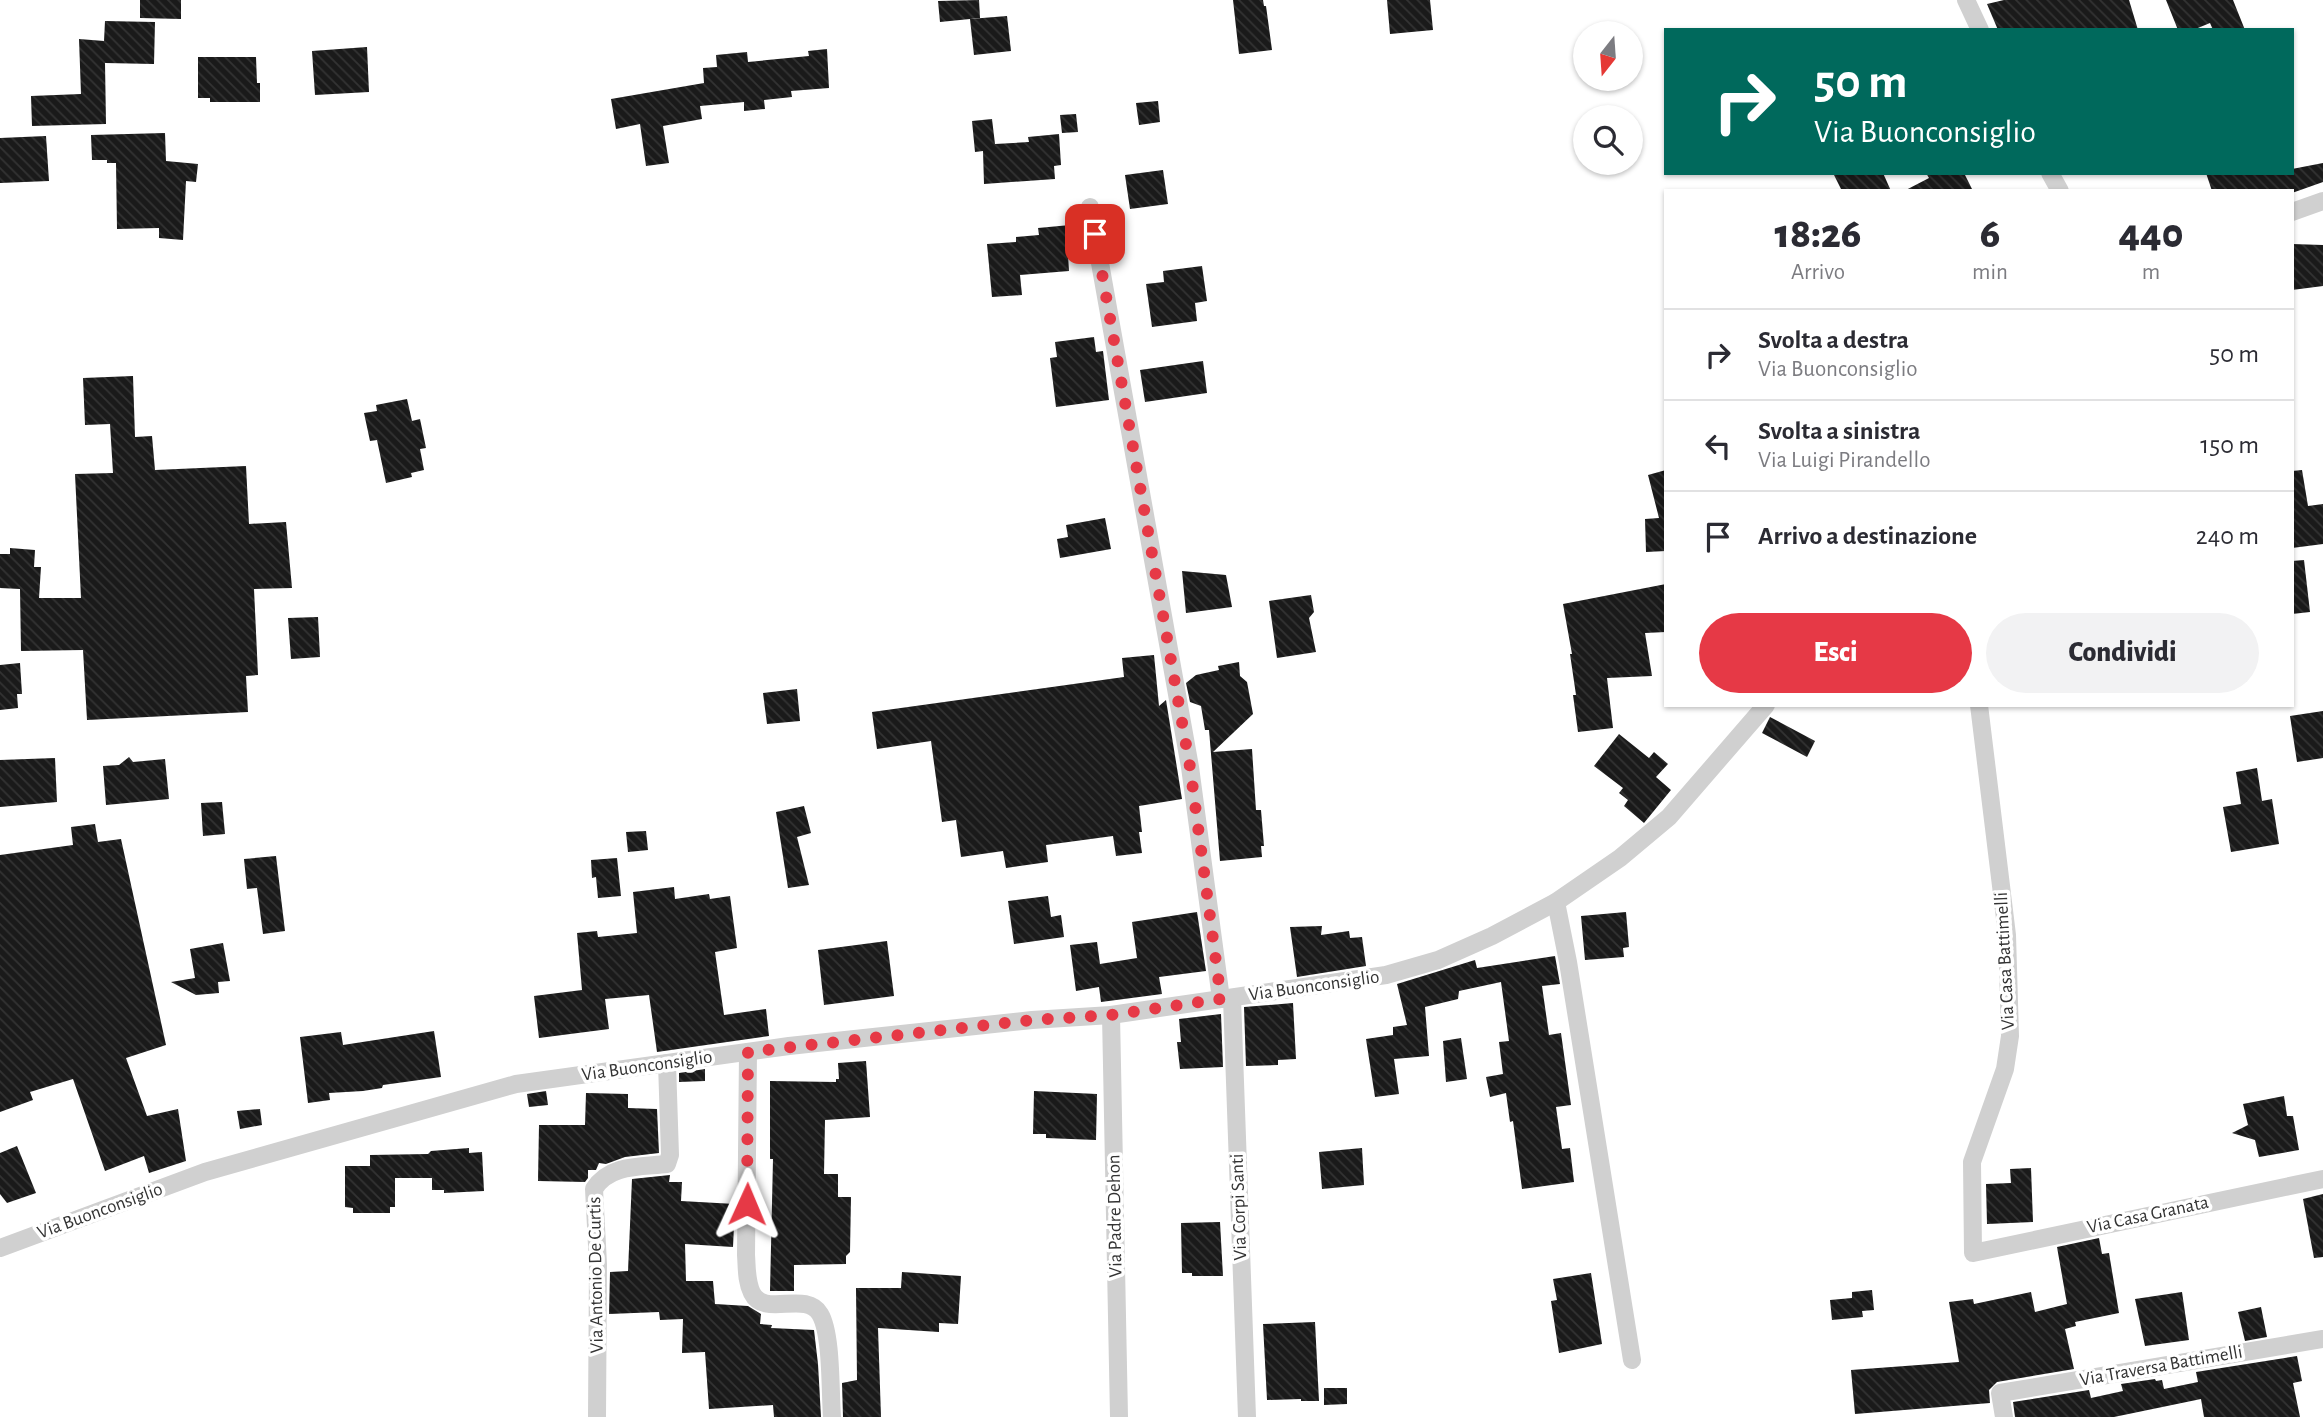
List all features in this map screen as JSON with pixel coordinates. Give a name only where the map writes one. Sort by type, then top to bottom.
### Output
[{"type":"street","points":[[1966,0],[1979,28]]},
{"type":"street","points":[[2294,211],[2323,201]]},
{"type":"street","name":"Via Corpi Santi","points":[[1090,207],[1190,767],[1226,999],[1247,1417]]},
{"type":"street","name":"Via Buonconsiglio","points":[[0,1248],[205,1172],[503,1088],[748,1052],[1032,1020],[1111,1015],[1399,971],[1438,960],[1492,936],[1556,902],[1620,858],[1669,817],[1764,707]]},
{"type":"street","name":"Via Casa Battimelli","points":[[1973,1253],[1972,1162],[2005,1069],[2010,1036],[2007,935],[1979,707]]},
{"type":"street","points":[[1556,902],[1632,1360]]},
{"type":"street","name":"Via Padre Dehon","points":[[1111,1015],[1119,1417]]},
{"type":"street","points":[[748,1052],[748,1284],[753,1296],[764,1303],[808,1304],[819,1312],[826,1331],[832,1417]]},
{"type":"street","name":"Via Antonio De Curtis","points":[[597,1417],[598,1264],[594,1189],[599,1181],[615,1170],[667,1164],[670,1155],[667,1063]]},
{"type":"street","name":"Via Casa Granata","points":[[1973,1253],[2323,1179]]},
{"type":"street","name":"Via Traversa Battimelli","points":[[2004,1417],[2000,1393],[2323,1339]]},
{"type":"building","points":[[140,0],[181,0],[181,19],[140,18]]},
{"type":"building","points":[[979,0],[980,18],[940,22],[938,1]]},
{"type":"building","points":[[1233,0],[1263,0],[1272,50],[1239,54]]},
{"type":"building","points":[[1387,0],[1430,0],[1433,30],[1390,34]]},
{"type":"building","points":[[2004,0],[2129,0],[2137,28],[1997,28],[1987,4]]},
{"type":"building","points":[[2166,0],[2233,0],[2244,28],[2212,28],[2210,23],[2198,28],[2177,28]]},
{"type":"building","points":[[1007,16],[1011,51],[974,55],[970,19]]},
{"type":"building","points":[[105,21],[155,22],[154,64],[105,63],[106,124],[32,126],[31,96],[81,94],[79,39],[104,41]]},
{"type":"building","points":[[367,47],[369,92],[315,95],[312,51]]},
{"type":"building","points":[[827,49],[829,88],[791,91],[792,97],[764,100],[765,109],[744,111],[744,102],[700,106],[702,119],[663,126],[669,163],[646,166],[640,124],[616,129],[611,99],[704,83],[703,68],[717,67],[716,55],[747,52],[748,62],[809,56],[808,51]]},
{"type":"building","points":[[198,57],[256,57],[260,102],[210,102],[210,98],[198,98]]},
{"type":"building","points":[[1158,101],[1160,122],[1139,125],[1136,103]]},
{"type":"building","points":[[1076,114],[1078,132],[1062,133],[1060,115]]},
{"type":"building","points":[[992,119],[995,144],[1029,142],[1028,137],[1059,134],[1061,165],[1054,166],[1055,179],[984,184],[983,151],[975,152],[972,121]]},
{"type":"building","points":[[165,133],[166,161],[198,164],[196,182],[186,181],[183,240],[159,238],[159,228],[117,229],[116,163],[92,160],[91,135]]},
{"type":"building","points":[[46,136],[49,181],[0,183],[0,138]]},
{"type":"building","points":[[2323,163],[2323,182],[2294,192],[2294,189],[2211,189],[2207,175],[2294,175],[2294,169]]},
{"type":"building","points":[[1163,170],[1168,204],[1130,209],[1125,175]]},
{"type":"building","points":[[1834,175],[1884,175],[1890,189],[1841,189]]},
{"type":"building","points":[[1927,175],[1965,175],[1972,189],[1908,189],[1929,178]]},
{"type":"building","points":[[1070,225],[1072,254],[1068,255],[1069,271],[1020,275],[1022,295],[992,297],[987,244],[1016,242],[1016,237],[1039,235],[1038,228]]},
{"type":"building","points":[[2294,244],[2323,245],[2323,286],[2294,290]]},
{"type":"building","points":[[1202,266],[1207,301],[1195,303],[1197,321],[1152,327],[1146,284],[1164,282],[1163,271]]},
{"type":"building","points":[[1094,337],[1096,352],[1103,351],[1109,400],[1056,407],[1050,358],[1057,357],[1055,342]]},
{"type":"building","points":[[1203,361],[1207,393],[1145,402],[1140,370]]},
{"type":"building","points":[[133,376],[135,437],[152,436],[155,470],[246,466],[249,524],[286,522],[292,588],[254,589],[258,675],[246,676],[248,712],[87,720],[83,650],[21,651],[20,589],[0,588],[0,554],[10,554],[10,548],[35,550],[34,567],[41,567],[39,598],[81,598],[75,474],[113,473],[110,424],[85,425],[83,378]]},
{"type":"building","points":[[407,399],[412,421],[420,419],[426,448],[420,449],[424,470],[411,473],[412,477],[386,483],[377,440],[370,441],[364,413],[377,411],[376,405]]},
{"type":"building","points":[[2302,470],[2308,506],[2323,504],[2323,544],[2294,548],[2294,471]]},
{"type":"building","points":[[1664,471],[1664,551],[1646,552],[1645,519],[1659,518],[1648,475]]},
{"type":"building","points":[[1105,518],[1111,549],[1060,558],[1057,539],[1068,537],[1066,525]]},
{"type":"building","points":[[2304,560],[2310,612],[2294,614],[2294,561]]},
{"type":"building","points":[[1182,571],[1226,575],[1232,607],[1186,613]]},
{"type":"building","points":[[1664,584],[1664,632],[1645,633],[1652,676],[1607,678],[1613,728],[1578,732],[1573,695],[1576,695],[1572,654],[1563,604]]},
{"type":"building","points":[[1311,595],[1314,612],[1309,618],[1316,652],[1277,658],[1269,601]]},
{"type":"building","points":[[318,617],[320,657],[291,659],[288,618]]},
{"type":"building","points":[[1154,655],[1159,706],[1166,700],[1182,799],[1139,806],[1142,853],[1116,856],[1113,836],[1046,845],[1048,862],[1006,868],[1003,851],[961,857],[956,820],[942,822],[931,741],[877,749],[872,712],[1124,677],[1122,658]]},
{"type":"building","points":[[1239,662],[1240,676],[1247,682],[1253,714],[1213,752],[1252,749],[1256,810],[1261,810],[1264,846],[1261,846],[1262,857],[1220,861],[1209,730],[1205,730],[1201,706],[1190,702],[1186,683],[1196,675],[1219,670],[1218,666]]},
{"type":"building","points":[[20,663],[22,694],[17,694],[18,708],[0,710],[0,665]]},
{"type":"building","points":[[797,689],[800,721],[767,724],[763,693]]},
{"type":"building","points":[[2323,711],[2323,758],[2297,762],[2290,716]]},
{"type":"building","points":[[1770,717],[1815,741],[1807,757],[1762,733]]},
{"type":"building","points":[[1619,734],[1649,758],[1654,752],[1668,764],[1656,777],[1671,790],[1644,823],[1624,806],[1628,800],[1619,793],[1623,788],[1594,766]]},
{"type":"building","points":[[129,757],[133,762],[165,759],[169,799],[106,805],[103,766],[119,765]]},
{"type":"building","points":[[55,758],[57,802],[0,807],[0,760]]},
{"type":"building","points":[[2257,768],[2262,801],[2272,799],[2279,844],[2231,852],[2223,807],[2241,804],[2236,772]]},
{"type":"building","points":[[222,802],[225,834],[203,836],[201,803]]},
{"type":"building","points":[[804,806],[811,833],[797,837],[809,885],[788,888],[776,812]]},
{"type":"building","points":[[95,824],[98,842],[121,839],[166,1045],[126,1058],[147,1116],[178,1109],[186,1161],[149,1173],[144,1156],[105,1171],[73,1079],[30,1092],[33,1100],[0,1112],[0,855],[73,845],[71,827]]},
{"type":"building","points":[[646,831],[648,850],[628,852],[626,832]]},
{"type":"building","points":[[276,856],[285,931],[263,934],[257,888],[247,889],[244,859]]},
{"type":"building","points":[[617,858],[621,896],[598,898],[596,877],[592,878],[591,860]]},
{"type":"building","points":[[674,887],[675,899],[709,894],[710,899],[730,896],[737,948],[715,952],[724,1015],[766,1009],[769,1036],[657,1052],[649,995],[605,999],[609,1029],[539,1038],[534,996],[582,990],[577,933],[597,931],[598,937],[637,933],[633,892]]},
{"type":"building","points":[[1048,896],[1051,917],[1061,915],[1064,937],[1014,944],[1008,901]]},
{"type":"building","points":[[1197,912],[1206,971],[1159,977],[1162,994],[1101,1002],[1099,987],[1076,991],[1070,945],[1097,942],[1100,964],[1137,958],[1132,922]]},
{"type":"building","points":[[1626,912],[1629,947],[1623,948],[1624,957],[1585,960],[1581,916]]},
{"type":"building","points":[[1322,926],[1321,935],[1349,931],[1350,938],[1362,937],[1366,966],[1297,977],[1290,927]]},
{"type":"building","points":[[887,941],[894,996],[824,1005],[818,950]]},
{"type":"building","points":[[223,943],[230,981],[218,982],[219,993],[196,995],[171,982],[195,978],[190,949]]},
{"type":"building","points":[[1555,956],[1560,984],[1542,986],[1549,1035],[1561,1033],[1571,1105],[1556,1107],[1562,1149],[1570,1148],[1574,1182],[1522,1189],[1513,1121],[1510,1122],[1506,1093],[1490,1097],[1486,1077],[1503,1074],[1499,1042],[1509,1041],[1501,982],[1459,991],[1458,999],[1425,1007],[1429,1056],[1394,1059],[1399,1094],[1375,1097],[1366,1039],[1393,1035],[1393,1027],[1407,1025],[1397,984],[1475,960],[1477,968]]},
{"type":"building","points":[[1293,1003],[1296,1059],[1278,1060],[1278,1065],[1246,1066],[1244,1007]]},
{"type":"building","points":[[1221,1014],[1223,1067],[1180,1069],[1177,1042],[1181,1042],[1179,1019]]},
{"type":"building","points":[[434,1031],[441,1077],[383,1085],[382,1088],[363,1091],[329,1093],[330,1100],[308,1103],[300,1037],[341,1032],[343,1045]]},
{"type":"building","points":[[1461,1038],[1467,1079],[1446,1082],[1443,1041]]},
{"type":"building","points":[[866,1061],[870,1117],[825,1120],[824,1174],[838,1174],[838,1197],[851,1197],[850,1252],[846,1256],[846,1264],[794,1265],[794,1291],[770,1291],[773,1159],[770,1159],[770,1081],[836,1082],[836,1079],[839,1079],[838,1063]]},
{"type":"building","points":[[705,1069],[705,1081],[679,1082],[679,1073]]},
{"type":"building","points":[[546,1091],[548,1105],[529,1107],[527,1094]]},
{"type":"building","points":[[1034,1091],[1097,1094],[1096,1140],[1046,1138],[1046,1134],[1033,1134]]},
{"type":"building","points":[[586,1093],[628,1094],[628,1108],[657,1109],[659,1153],[625,1157],[606,1164],[599,1163],[596,1170],[588,1170],[585,1182],[538,1181],[539,1125],[585,1125]]},
{"type":"building","points":[[2284,1096],[2287,1116],[2293,1116],[2299,1150],[2259,1157],[2255,1140],[2232,1133],[2248,1125],[2243,1104]]},
{"type":"building","points":[[260,1109],[262,1125],[240,1129],[237,1111]]},
{"type":"building","points":[[17,1146],[36,1193],[7,1203],[0,1194],[0,1153]]},
{"type":"building","points":[[469,1148],[469,1153],[482,1152],[484,1191],[444,1193],[444,1190],[432,1190],[432,1178],[395,1178],[395,1207],[390,1207],[390,1213],[353,1213],[353,1208],[345,1207],[345,1166],[370,1166],[370,1155],[428,1154],[431,1151]]},
{"type":"building","points":[[1362,1148],[1364,1185],[1322,1189],[1319,1152]]},
{"type":"building","points":[[2031,1168],[2033,1222],[1987,1224],[1986,1184],[2011,1183],[2010,1169]]},
{"type":"building","points":[[670,1175],[669,1182],[682,1182],[681,1201],[735,1204],[733,1247],[685,1244],[686,1281],[713,1281],[715,1304],[748,1306],[761,1314],[760,1324],[772,1325],[771,1328],[814,1330],[821,1417],[774,1417],[773,1405],[709,1409],[705,1352],[682,1353],[683,1319],[660,1320],[659,1312],[609,1314],[610,1272],[628,1271],[632,1179]]},
{"type":"building","points":[[2323,1194],[2323,1257],[2314,1258],[2303,1199]]},
{"type":"building","points":[[1220,1222],[1223,1276],[1192,1276],[1192,1273],[1182,1273],[1181,1223]]},
{"type":"building","points":[[2099,1238],[2102,1254],[2109,1253],[2119,1313],[2075,1322],[2076,1326],[2065,1329],[2074,1369],[1997,1382],[1989,1390],[1990,1403],[1855,1414],[1851,1370],[1959,1362],[1949,1302],[1973,1299],[1974,1304],[2031,1292],[2035,1312],[2067,1304],[2057,1247]]},
{"type":"building","points":[[902,1272],[961,1276],[958,1324],[939,1323],[939,1332],[878,1328],[881,1417],[843,1417],[842,1383],[857,1380],[856,1288],[901,1288]]},
{"type":"building","points":[[1591,1273],[1602,1344],[1559,1353],[1551,1301],[1557,1300],[1553,1279]]},
{"type":"building","points":[[1872,1290],[1874,1310],[1862,1311],[1863,1317],[1832,1320],[1830,1300],[1852,1298],[1852,1292]]},
{"type":"building","points":[[2182,1292],[2189,1340],[2145,1346],[2135,1299]]},
{"type":"building","points":[[2261,1307],[2267,1337],[2245,1341],[2238,1312]]},
{"type":"building","points":[[1315,1322],[1319,1401],[1267,1400],[1263,1324]]},
{"type":"building","points":[[2297,1356],[2302,1381],[2293,1383],[2300,1417],[2204,1417],[2201,1399],[2114,1417],[2015,1417],[2013,1402],[2089,1390],[2091,1398],[2123,1391],[2121,1384],[2155,1379],[2162,1380],[2164,1389],[2198,1382],[2196,1372]]},
{"type":"building","points":[[1324,1388],[1347,1388],[1347,1404],[1324,1405]]},
{"type":"route","points":[[747,1204],[748,1052],[1032,1020],[1111,1015],[1221,999],[1190,767],[1095,234]]}]
